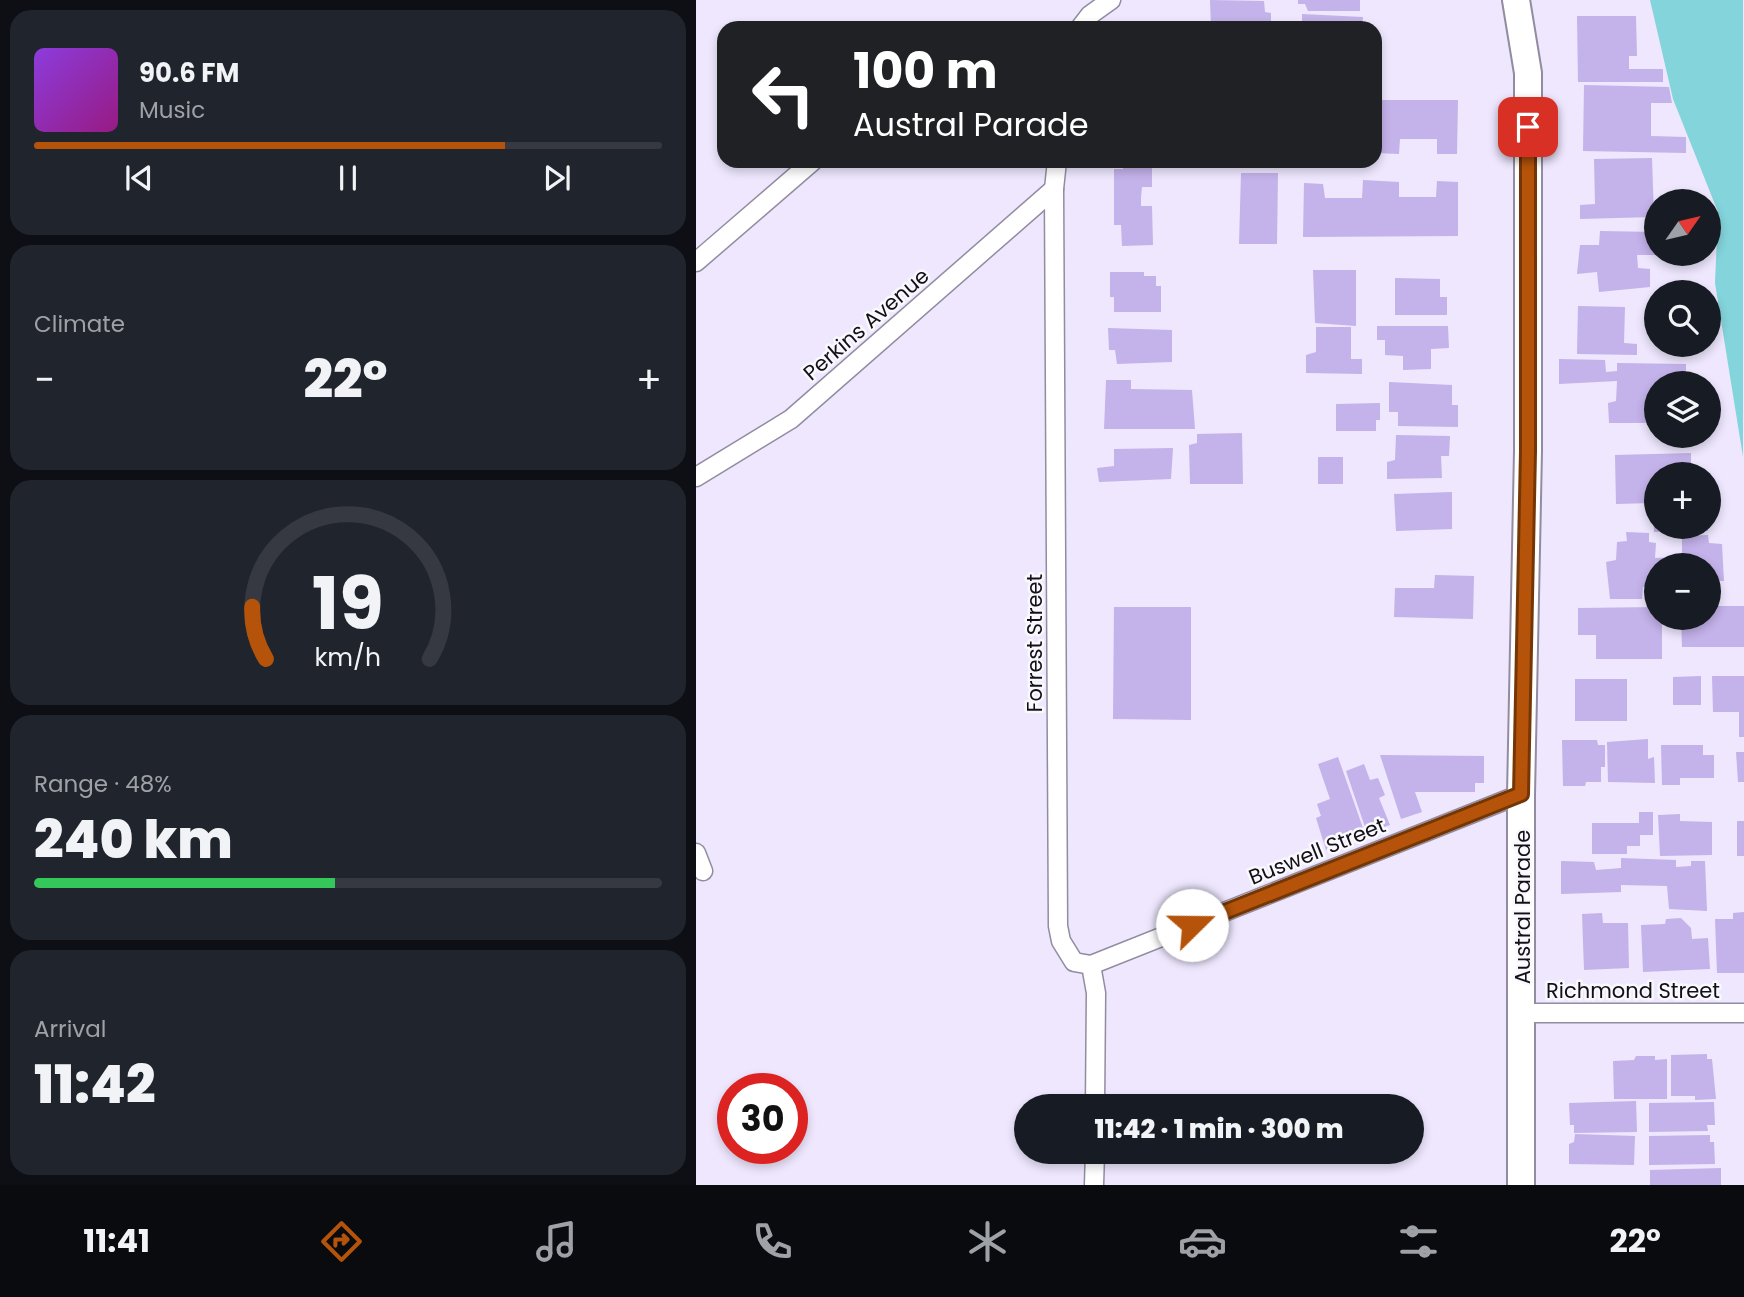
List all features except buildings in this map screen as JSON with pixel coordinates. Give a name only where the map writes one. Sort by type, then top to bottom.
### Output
[{"type":"street","points":[[1085,21],[1111,0]]},
{"type":"street","name":"Austral Parade","points":[[1516,0],[1528,74],[1528,451],[1521,794],[1521,1185]]},
{"type":"street","points":[[696,262],[805,168]]},
{"type":"street","name":"Forrest Street","points":[[1056,168],[1054,189],[1058,926],[1061,941],[1070,957],[1075,962],[1091,965]]},
{"type":"street","name":"Perkins Avenue","points":[[696,477],[791,419],[1054,189]]},
{"type":"street","name":"Buswell Street","points":[[1091,965],[1521,794]]},
{"type":"street","points":[[696,853],[702,871]]},
{"type":"street","points":[[1091,965],[1096,993],[1095,1094]]},
{"type":"street","name":"Richmond Street","points":[[1522,1013],[1744,1013]]},
{"type":"street","points":[[1094,1185],[1095,1164]]},
{"type":"shaded area","points":[[1650,0],[1743,0],[1743,457],[1721,320],[1721,280],[1715,280],[1716,266],[1722,266],[1722,189],[1709,189],[1673,99]]},
{"type":"route","points":[[1192,925],[1521,794],[1528,451],[1528,127]]}]
